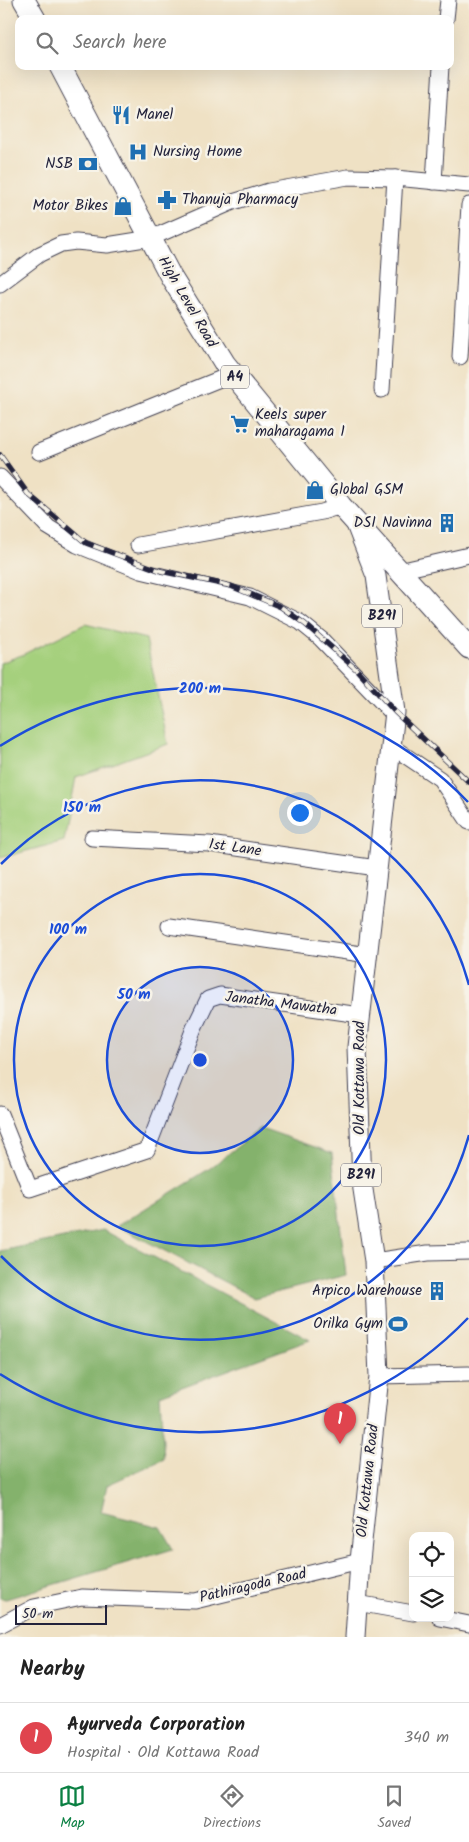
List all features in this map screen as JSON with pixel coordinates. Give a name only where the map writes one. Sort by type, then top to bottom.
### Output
[{"type":"highway","points":[[24,0],[33,15]]},
{"type":"highway","name":"High Level Road","points":[[62,70],[192,312],[232,374],[341,506],[469,648]]},
{"type":"main road","name":"Old Kottawa Road","points":[[355,1637],[360,1561],[379,1376],[374,1261],[362,1183],[357,1047],[395,716],[376,576],[356,523]]},
{"type":"street","points":[[446,15],[448,0]]},
{"type":"street","points":[[434,182],[442,70]]},
{"type":"street","points":[[0,284],[40,254],[61,244],[76,242],[107,246],[151,238],[232,202],[269,191],[348,177],[395,178],[469,185]]},
{"type":"street","points":[[382,390],[395,178]]},
{"type":"street","points":[[460,357],[469,205]]},
{"type":"street","points":[[38,452],[232,374]]},
{"type":"street","points":[[0,477],[48,527],[77,545],[140,571],[250,596],[300,622],[321,639],[395,716]]},
{"type":"street","points":[[138,545],[322,512],[341,506]]},
{"type":"street","points":[[399,571],[469,555]]},
{"type":"street","points":[[391,746],[440,779],[469,822]]},
{"type":"street","name":"1st Lane","points":[[92,838],[209,844],[377,868]]},
{"type":"street","points":[[169,926],[368,955]]},
{"type":"street","name":"Janatha Mawatha","points":[[0,1114],[30,1188],[147,1150],[194,1028],[208,999],[220,995],[360,1014]]},
{"type":"street","points":[[374,1261],[428,1253],[469,1252]]},
{"type":"street","points":[[379,1376],[469,1374]]},
{"type":"street","name":"Pathiragoda Road","points":[[0,1625],[34,1608],[82,1597],[195,1600],[360,1561]]},
{"type":"street","points":[[357,1603],[409,1612]]},
{"type":"street","points":[[454,1621],[469,1624]]},
{"type":"green space","points":[[85,624],[146,639],[168,744],[76,777],[64,841],[0,858],[0,663],[22,655]]},
{"type":"green space","points":[[261,1128],[332,1153],[346,1275],[255,1298],[117,1226],[209,1169]]},
{"type":"green space","points":[[103,1230],[310,1340],[160,1395],[164,1459],[107,1485],[101,1512],[160,1527],[173,1549],[6,1599],[0,1598],[0,1251]]},
{"type":"railway","points":[[0,455],[28,494],[86,543],[161,571],[231,586],[281,607],[305,624],[357,670],[395,712],[469,782]]},
{"type":"place","name":"Manel","points":[[121,115]]},
{"type":"place","name":"Nursing Home","points":[[138,152]]},
{"type":"place","name":"NSB","points":[[88,164]]},
{"type":"place","name":"Thanuja Pharmacy","points":[[167,200]]},
{"type":"place","name":"Motor Bikes","points":[[123,206]]},
{"type":"place","name":"Keels super maharagama 1","points":[[240,424]]},
{"type":"place","name":"Global GSM","points":[[315,490]]},
{"type":"place","name":"DSI Navinna","points":[[447,523]]},
{"type":"place","name":"Arpico Warehouse","points":[[437,1291]]},
{"type":"place","name":"Orilka Gym","points":[[398,1324]]},
{"type":"place","name":"Ayurveda Corporation","points":[[340,1444]]}]
